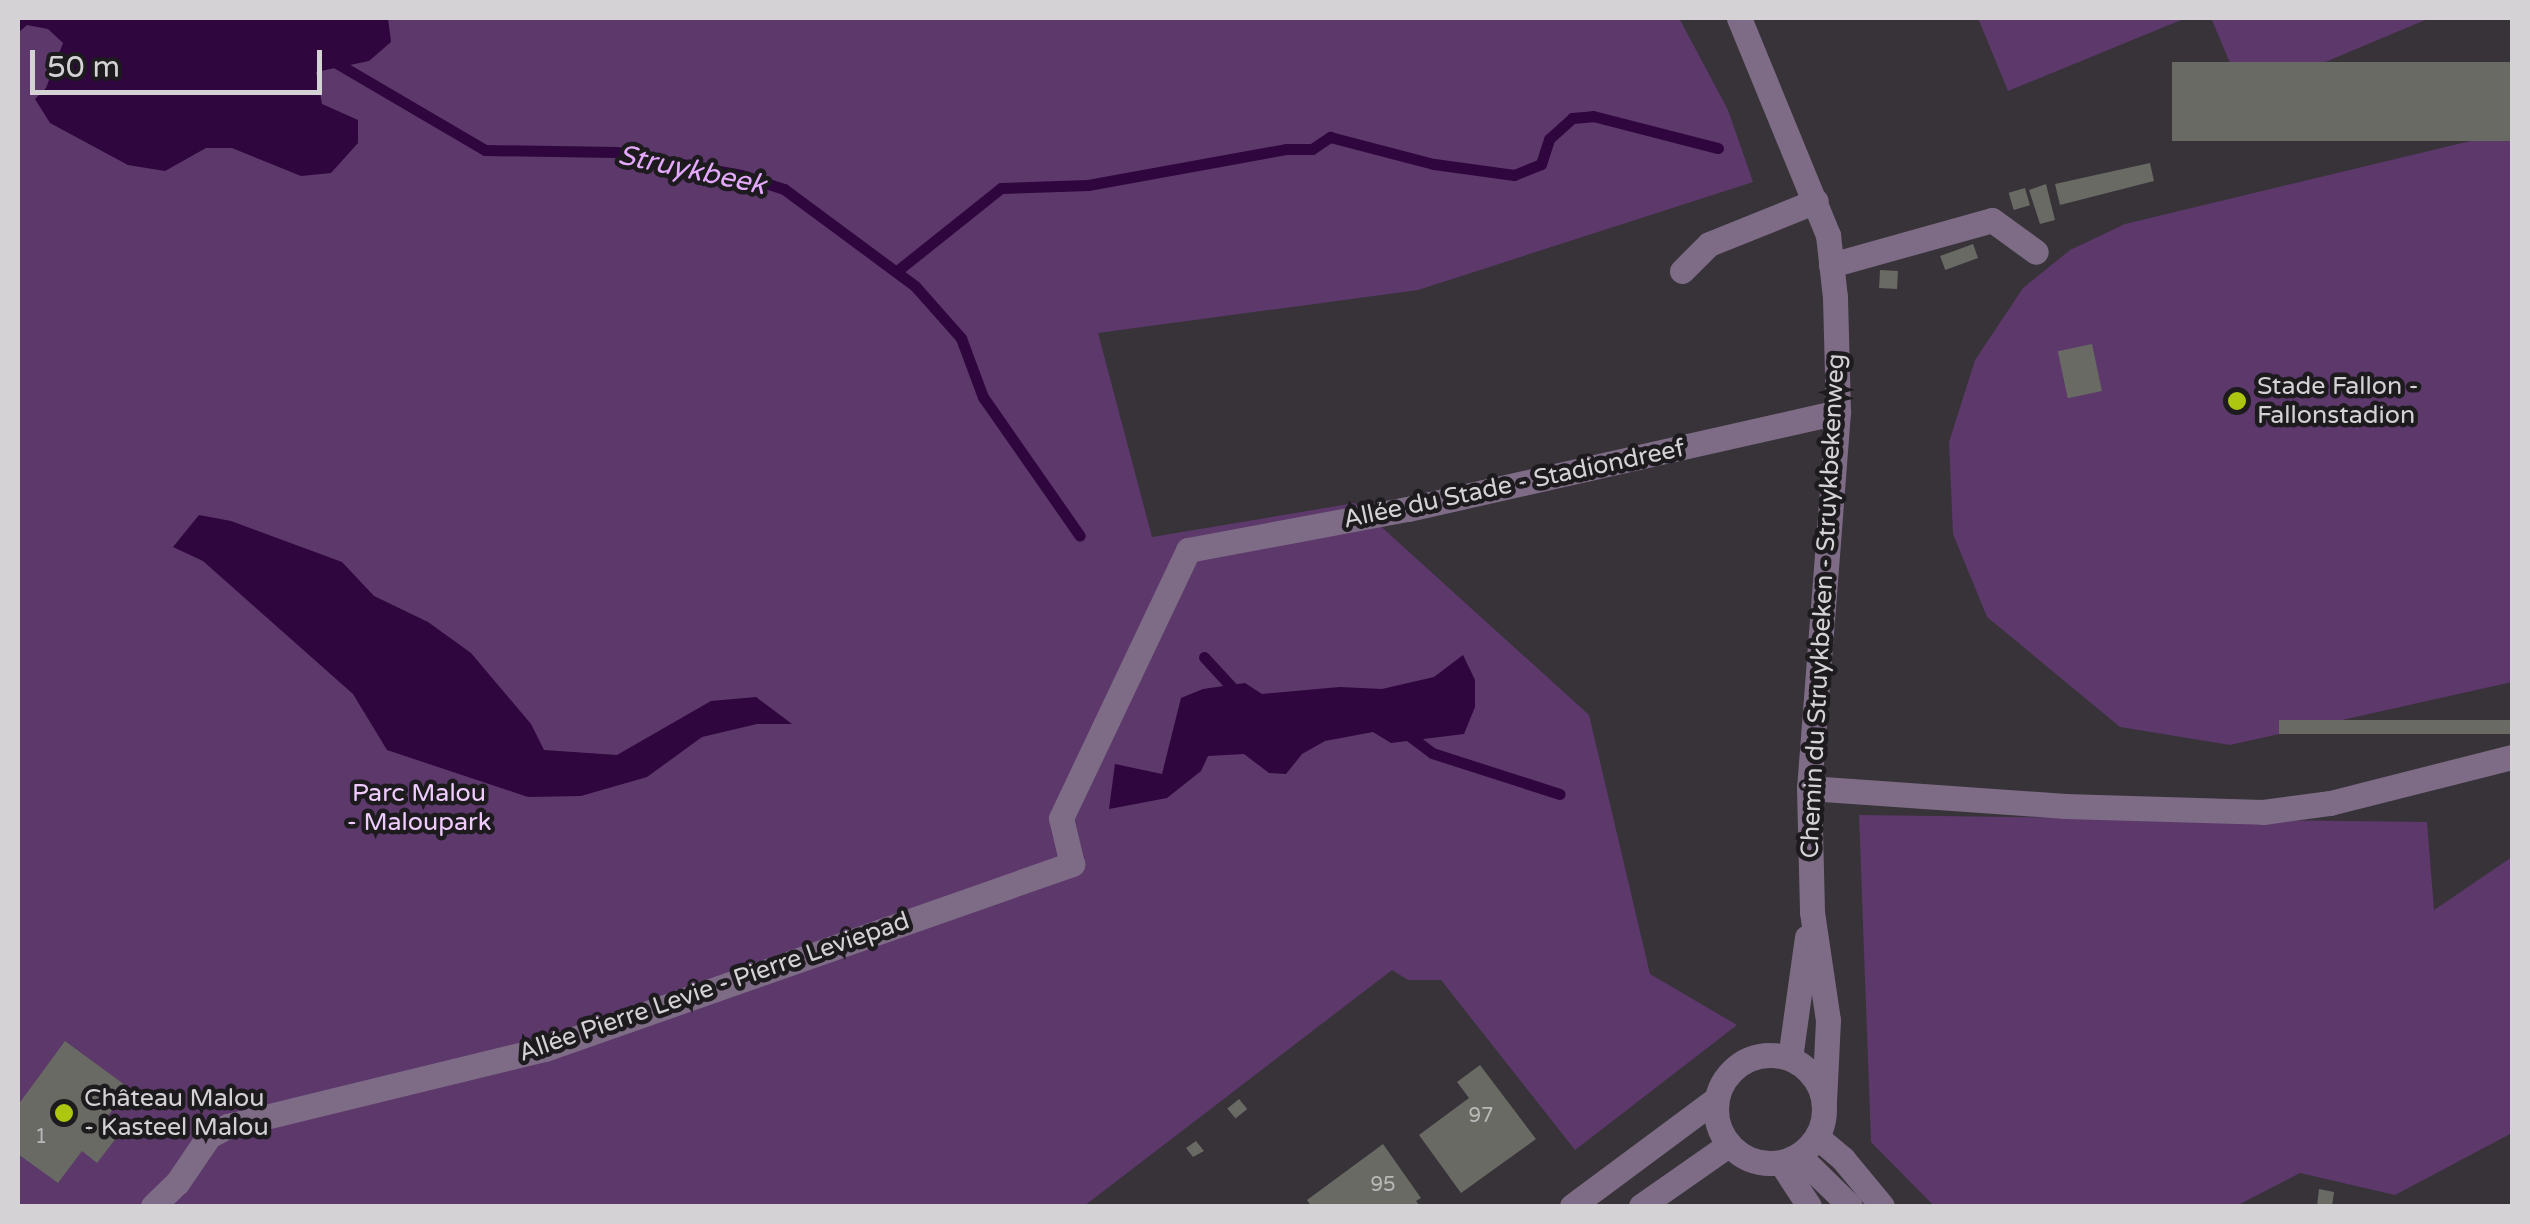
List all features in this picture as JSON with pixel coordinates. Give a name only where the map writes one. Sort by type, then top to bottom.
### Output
[{"type":"street","name":"Chemin du Struykbeken - Struykbekenweg","points":[[1738,18],[1816,201],[1828,235],[1832,265],[1838,412],[1810,788],[1812,912],[1828,1020],[1824,1100]]},
{"type":"street","points":[[1682,270],[1710,244],[1816,201]]},
{"type":"street","points":[[1832,265],[1992,220],[2036,252]]},
{"type":"street","name":"Allée du Stade - Stadiondreef","points":[[1072,864],[1061,818],[1188,550],[1408,509],[1838,412]]},
{"type":"street","points":[[1810,788],[2064,806],[2263,812],[2330,803],[2512,756]]},
{"type":"street","name":"Allée Pierre Levie - Pierre Leviepad","points":[[152,1206],[177,1183],[208,1136],[228,1126],[545,1049],[1072,864]]},
{"type":"street","name":"Chemin du Struykbeken - Struykbekenweg","points":[[1790,1058],[1812,912]]},
{"type":"street","points":[[1808,1206],[1799,1152],[1824,1100],[1806,1068],[1790,1058],[1766,1054],[1743,1062],[1726,1077],[1716,1098],[1717,1124],[1728,1145],[1743,1158],[1799,1152],[1843,1159],[1882,1206]]},
{"type":"street","points":[[1572,1206],[1716,1098]]},
{"type":"street","points":[[1641,1206],[1728,1145]]},
{"type":"street","points":[[1799,1152],[1850,1206]]},
{"type":"green space","name":"Parc Malou - Maloupark","points":[[18,18],[1679,18],[1728,110],[1753,182],[1418,290],[1098,333],[1152,537],[1355,503],[1589,715],[1650,974],[1737,1025],[1575,1150],[1441,980],[1408,980],[1392,970],[1084,1206],[18,1206]]},
{"type":"green space","points":[[1978,18],[2186,18],[2008,91]]},
{"type":"green space","points":[[2211,18],[2430,18],[2244,96]]},
{"type":"green space","name":"Stade Fallon - Fallonstadion","points":[[2512,131],[2512,682],[2230,745],[2120,727],[1987,617],[1953,534],[1949,442],[1975,360],[2023,288],[2070,250],[2125,224]]},
{"type":"green space","points":[[1859,815],[2427,822],[2434,910],[2512,857],[2512,1133],[2395,1195],[2300,1173],[2236,1206],[1934,1206],[1871,1142]]},
{"type":"shaded area","points":[[18,18],[388,18],[391,42],[369,61],[316,72],[322,104],[358,120],[358,143],[331,173],[301,176],[232,148],[206,148],[165,171],[128,165],[50,123],[35,99],[46,88],[63,43],[48,29],[27,25],[18,33]]},
{"type":"shaded area","points":[[199,515],[231,521],[342,562],[374,596],[428,622],[471,653],[531,724],[544,750],[617,755],[711,701],[756,697],[792,724],[757,724],[702,737],[647,777],[581,796],[528,797],[387,750],[353,694],[203,561],[173,547]]},
{"type":"shaded area","points":[[1463,655],[1475,680],[1475,707],[1464,734],[1391,743],[1373,732],[1325,741],[1302,754],[1286,774],[1269,773],[1244,754],[1208,756],[1201,771],[1167,798],[1109,809],[1115,764],[1162,774],[1181,698],[1203,689],[1245,683],[1262,694],[1340,687],[1382,689],[1434,677]]},
{"type":"building","points":[[2172,62],[2512,62],[2512,141],[2172,141]]},
{"type":"building","points":[[2150,163],[2154,181],[2060,205],[2055,184]]},
{"type":"building","points":[[2046,184],[2055,220],[2040,224],[2029,190]]},
{"type":"building","points":[[2025,188],[2030,205],[2014,210],[2009,193]]},
{"type":"building","points":[[1973,244],[1978,258],[1945,270],[1940,256]]},
{"type":"building","points":[[1880,270],[1898,271],[1897,289],[1879,288]]},
{"type":"building","points":[[2092,344],[2102,391],[2068,398],[2058,351]]},
{"type":"building","points":[[2279,720],[2512,720],[2512,734],[2279,734]]},
{"type":"building","name":"Château Malou - Kasteel Malou","points":[[65,1041],[129,1088],[104,1121],[120,1133],[97,1163],[82,1151],[58,1183],[18,1154],[18,1105]]},
{"type":"building","points":[[1480,1065],[1536,1139],[1461,1193],[1419,1135],[1469,1098],[1457,1082]]},
{"type":"building","points":[[1239,1099],[1247,1109],[1236,1119],[1227,1108]]},
{"type":"building","points":[[1196,1141],[1204,1151],[1193,1157],[1186,1148]]},
{"type":"building","points":[[1383,1144],[1421,1198],[1416,1201],[1420,1206],[1311,1206],[1307,1200]]},
{"type":"building","points":[[2319,1189],[2334,1192],[2332,1206],[2317,1206]]},
{"type":"waterway","name":"Struykbeek","points":[[328,58],[485,150],[616,152],[741,175],[784,189],[915,286],[961,338],[983,397],[1080,536]]},
{"type":"waterway","points":[[897,271],[1001,188],[1088,185],[1286,149],[1312,149],[1330,137],[1434,164],[1514,175],[1541,164],[1549,139],[1572,118],[1593,116],[1718,148]]},
{"type":"waterway","name":"Struykbeek","points":[[1204,657],[1240,696]]},
{"type":"waterway","name":"Struykbeek","points":[[1407,734],[1432,753],[1560,794]]},
{"type":"place","name":"Stade Fallon - Fallonstadion","points":[[2237,401]]},
{"type":"place","name":"Château Malou - Kasteel Malou","points":[[64,1113]]}]
